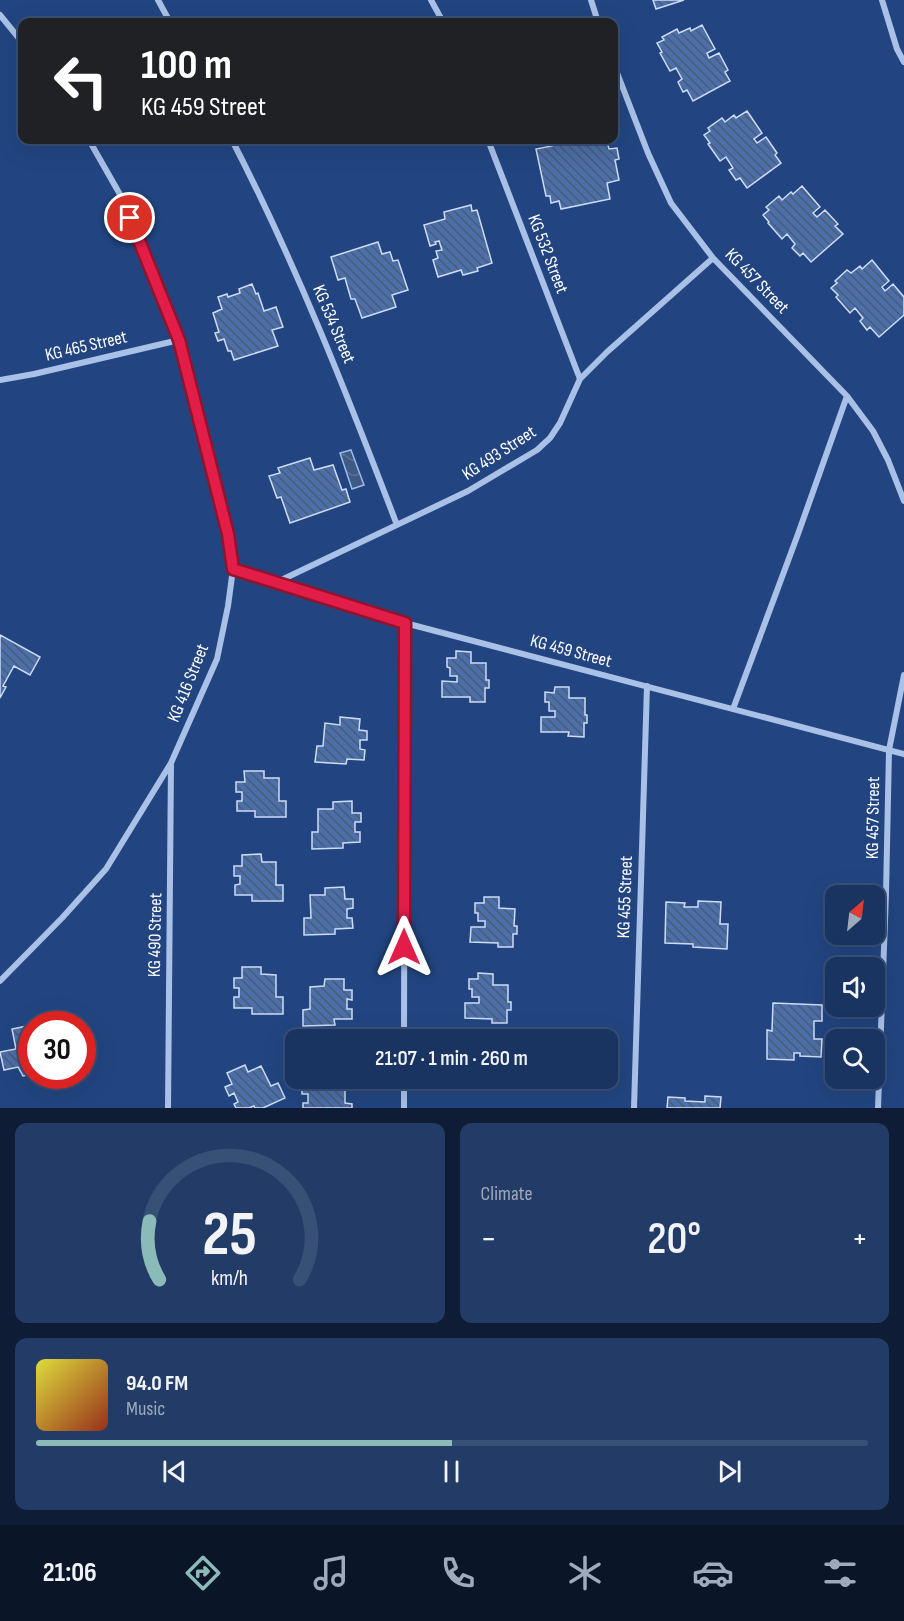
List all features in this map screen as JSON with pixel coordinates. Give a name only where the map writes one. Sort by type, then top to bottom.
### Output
[{"type":"street","points":[[158,0],[168,18]]},
{"type":"street","points":[[431,0],[441,18]]},
{"type":"street","points":[[591,0],[597,18]]},
{"type":"street","points":[[882,0],[897,49],[904,62]]},
{"type":"street","points":[[0,15],[18,37]]},
{"type":"street","name":"KG 457 Street","points":[[618,75],[648,153],[671,203],[713,258],[847,396],[873,431],[888,460],[904,501]]},
{"type":"street","name":"KG 416 Street","points":[[0,981],[106,869],[171,763],[217,659],[233,569],[228,534],[179,340],[122,198],[92,144]]},
{"type":"street","name":"KG 534 Street","points":[[234,144],[291,261],[348,397],[397,525]]},
{"type":"street","name":"KG 532 Street","points":[[490,144],[580,379]]},
{"type":"street","name":"KG 493 Street","points":[[275,583],[468,491],[537,450],[550,438],[560,423],[580,379],[607,352],[713,258]]},
{"type":"street","name":"KG 465 Street","points":[[0,380],[179,340]]},
{"type":"street","points":[[733,709],[847,396]]},
{"type":"street","name":"KG 459 Street","points":[[233,569],[405,623],[904,754]]},
{"type":"street","points":[[404,1029],[405,623]]},
{"type":"street","name":"KG 457 Street","points":[[878,1108],[889,750],[904,675]]},
{"type":"street","name":"KG 455 Street","points":[[634,1108],[647,686]]},
{"type":"street","name":"KG 490 Street","points":[[168,1108],[171,763]]},
{"type":"street","points":[[404,1089],[404,1108]]},
{"type":"water","points":[[351,450],[364,485],[352,489],[340,453]]},
{"type":"building","points":[[653,0],[684,0],[656,9]]},
{"type":"building","points":[[702,25],[715,49],[707,53],[709,58],[719,53],[728,70],[725,72],[730,81],[693,101],[687,90],[683,92],[678,82],[682,79],[676,68],[670,71],[657,43],[664,40],[662,37],[677,29],[679,33],[690,28],[691,31]]},
{"type":"building","points":[[747,111],[762,133],[754,139],[757,143],[766,137],[781,163],[747,188],[740,178],[736,180],[729,170],[733,168],[726,157],[720,161],[704,135],[710,131],[708,128],[722,118],[725,122],[734,115],[736,118]]},
{"type":"building","points":[[552,144],[608,144],[609,149],[617,148],[619,159],[615,160],[619,180],[607,183],[610,199],[561,209],[559,201],[551,203],[550,196],[546,196],[536,149],[552,146]]},
{"type":"building","points":[[802,186],[820,207],[813,213],[817,217],[825,210],[838,224],[835,226],[843,234],[811,262],[803,253],[800,256],[792,248],[795,244],[787,234],[782,239],[763,215],[769,210],[766,207],[779,196],[782,200]]},
{"type":"building","points":[[471,205],[472,211],[477,210],[492,263],[477,268],[478,271],[463,275],[461,270],[438,277],[433,260],[438,258],[436,251],[442,250],[439,241],[430,246],[424,225],[445,219],[444,212]]},
{"type":"building","points":[[378,242],[382,254],[390,252],[393,261],[398,260],[408,290],[392,295],[396,307],[362,318],[355,299],[351,299],[345,278],[338,280],[331,257]]},
{"type":"building","points":[[872,260],[889,281],[882,287],[885,291],[893,284],[904,297],[904,315],[879,337],[870,327],[867,330],[860,321],[863,318],[855,308],[850,313],[831,288],[847,270],[851,273],[860,266],[862,269]]},
{"type":"building","points":[[252,284],[256,294],[258,293],[264,311],[276,307],[283,327],[272,330],[278,346],[234,360],[224,339],[218,341],[215,333],[219,332],[213,313],[222,309],[218,297],[240,293],[239,289]]},
{"type":"building","points":[[310,458],[314,470],[333,465],[342,490],[346,489],[350,502],[290,523],[281,497],[277,498],[269,476],[280,473],[278,468]]},
{"type":"building","points":[[0,635],[40,657],[30,675],[14,666],[3,686],[6,687],[0,698]]},
{"type":"building","points":[[456,651],[471,652],[471,663],[486,663],[486,680],[489,680],[489,688],[485,688],[485,702],[470,702],[470,697],[442,697],[442,681],[457,682],[457,676],[450,676],[450,668],[447,667],[447,658],[456,658]]},
{"type":"building","points":[[555,687],[569,687],[569,698],[585,698],[587,723],[584,723],[584,737],[568,736],[569,732],[541,732],[541,717],[555,717],[555,711],[549,711],[549,702],[545,702],[545,692],[554,693]]},
{"type":"building","points":[[340,717],[360,719],[359,730],[367,731],[367,740],[360,740],[360,749],[365,750],[364,760],[347,759],[346,764],[315,762],[317,746],[323,746],[325,723],[340,725]]},
{"type":"building","points":[[244,771],[264,771],[264,778],[279,778],[279,801],[286,801],[286,817],[255,817],[255,811],[237,811],[237,801],[242,801],[242,792],[236,792],[236,782],[245,782]]},
{"type":"building","points":[[352,801],[352,813],[361,813],[361,822],[355,822],[355,832],[360,832],[360,842],[343,843],[343,848],[312,849],[312,832],[318,832],[318,809],[333,809],[333,802]]},
{"type":"building","points":[[261,854],[262,862],[276,862],[276,885],[283,885],[283,901],[252,901],[252,895],[235,895],[235,885],[240,884],[240,876],[234,876],[234,866],[242,866],[242,855]]},
{"type":"building","points":[[344,887],[345,899],[353,899],[353,908],[347,909],[347,918],[352,918],[353,928],[335,929],[335,934],[304,935],[304,918],[311,918],[310,895],[325,895],[325,888]]},
{"type":"building","points":[[484,897],[499,897],[499,908],[515,909],[514,926],[517,926],[517,934],[513,934],[513,947],[498,947],[498,943],[470,942],[471,927],[485,927],[485,921],[478,921],[478,913],[475,913],[475,903],[484,903]]},
{"type":"building","points":[[698,901],[721,902],[720,924],[728,924],[727,949],[665,943],[666,902],[685,903],[684,907],[698,907]]},
{"type":"building","points":[[242,967],[261,967],[261,974],[276,975],[276,997],[283,997],[283,1014],[252,1014],[252,1008],[234,1008],[234,997],[239,997],[239,988],[234,988],[234,978],[242,978]]},
{"type":"building","points":[[478,973],[493,974],[493,985],[508,985],[508,1002],[511,1002],[511,1010],[507,1010],[507,1023],[492,1023],[492,1019],[465,1018],[465,1003],[479,1003],[479,997],[472,997],[472,989],[469,989],[469,979],[478,979]]},
{"type":"building","points":[[325,979],[344,979],[344,990],[352,990],[352,1000],[347,999],[347,1009],[352,1009],[352,1019],[334,1019],[335,1025],[303,1026],[303,1010],[310,1009],[310,987],[324,986]]},
{"type":"building","points":[[773,1003],[822,1005],[822,1021],[814,1021],[814,1039],[822,1039],[821,1057],[800,1056],[800,1053],[794,1053],[794,1060],[767,1059],[767,1030],[772,1031]]},
{"type":"building","points":[[18,1028],[18,1067],[4,1070],[0,1052],[16,1049],[12,1029]]},
{"type":"building","points":[[245,1065],[248,1072],[261,1066],[271,1086],[278,1083],[285,1098],[263,1108],[254,1106],[236,1108],[234,1104],[238,1102],[234,1093],[229,1096],[225,1087],[232,1084],[227,1073]]},
{"type":"building","points":[[302,1089],[345,1089],[345,1103],[352,1104],[352,1108],[303,1108],[303,1103],[308,1103],[308,1094],[302,1094]]},
{"type":"building","points":[[705,1096],[721,1097],[720,1108],[667,1108],[668,1097],[705,1102]]},
{"type":"route","points":[[130,218],[179,340],[228,534],[233,569],[405,623],[404,947]]}]
